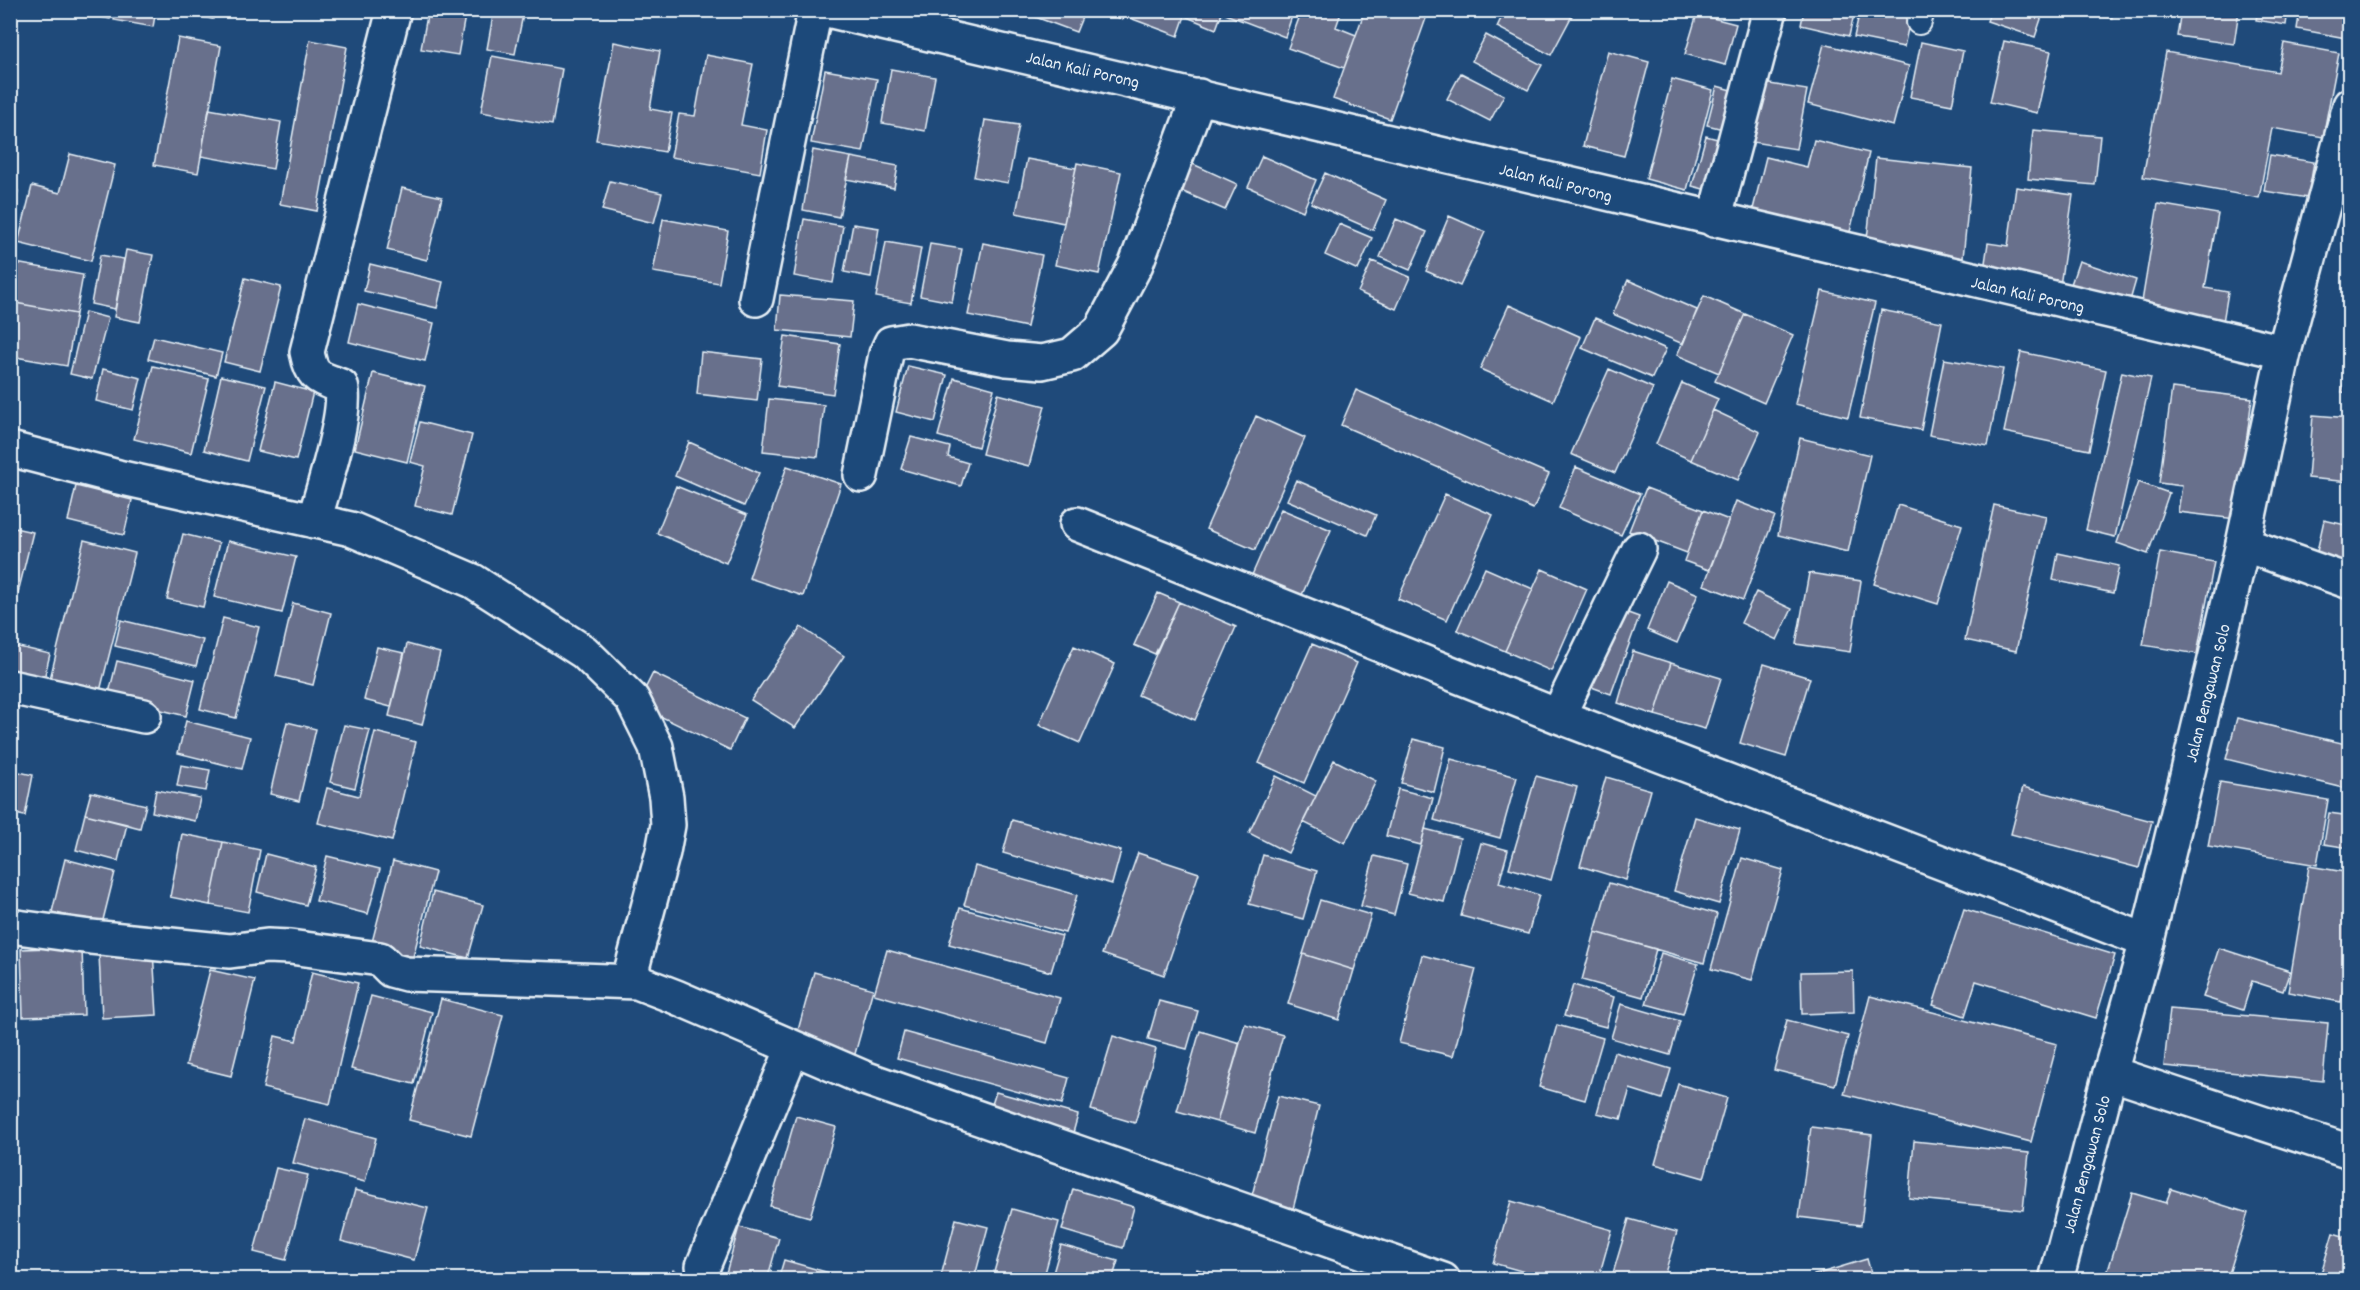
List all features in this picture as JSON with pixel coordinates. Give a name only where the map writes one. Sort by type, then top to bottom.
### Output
[{"type":"street","points":[[314,521],[344,397],[341,386],[316,376],[310,368],[307,352],[394,10]]},
{"type":"street","points":[[756,299],[815,10]]},
{"type":"street","name":"Jalan Kali Porong","points":[[827,10],[2284,352]]},
{"type":"street","points":[[1714,220],[1770,10]]},
{"type":"street","points":[[861,475],[886,354],[891,343],[909,340],[1007,359],[1042,362],[1072,355],[1101,330],[1136,264],[1199,96]]},
{"type":"street","name":"Jalan Bengawan Solo","points":[[2056,1280],[2147,941],[2243,544],[2284,352],[2349,105]]},
{"type":"street","points":[[10,448],[118,477],[351,529],[473,581],[584,652],[632,699],[656,747],[666,797],[668,825],[663,852],[632,968],[637,982]]},
{"type":"street","points":[[1077,524],[1558,716],[2147,941]]},
{"type":"street","points":[[2243,544],[2349,582]]},
{"type":"street","points":[[1558,716],[1639,549]]},
{"type":"street","points":[[10,687],[144,716]]},
{"type":"street","points":[[10,926],[230,951],[290,947],[380,959],[392,970],[406,974],[637,982],[864,1078],[1443,1280]]},
{"type":"street","points":[[703,1266],[793,1048]]},
{"type":"street","points":[[2110,1073],[2349,1152]]},
{"type":"building","points":[[62,10],[112,10],[110,19]]},
{"type":"building","points":[[116,10],[156,10],[153,27],[114,20]]},
{"type":"building","points":[[163,10],[214,10],[213,19]]},
{"type":"building","points":[[428,10],[466,10],[458,55],[421,49]]},
{"type":"building","points":[[494,10],[524,10],[515,54],[487,49]]},
{"type":"building","points":[[1032,10],[1085,10],[1076,32],[1030,15]]},
{"type":"building","points":[[1098,10],[1125,10],[1122,19]]},
{"type":"building","points":[[1133,10],[1187,10],[1178,36],[1130,18]]},
{"type":"building","points":[[1189,10],[1223,10],[1216,29],[1187,17]]},
{"type":"building","points":[[1227,10],[1294,10],[1285,37],[1225,14]]},
{"type":"building","points":[[1302,10],[1342,10],[1336,27],[1356,35],[1344,68],[1288,48]]},
{"type":"building","points":[[1365,10],[1429,10],[1390,119],[1333,99]]},
{"type":"building","points":[[1505,10],[1575,10],[1551,55],[1497,27]]},
{"type":"building","points":[[1804,10],[1855,10],[1849,36],[1801,25]]},
{"type":"building","points":[[1860,10],[1912,10],[1904,47],[1854,37]]},
{"type":"building","points":[[1991,10],[2044,10],[2035,37],[1987,21]]},
{"type":"building","points":[[2063,10],[2113,10],[2112,18]]},
{"type":"building","points":[[2124,10],[2167,10],[2166,18]]},
{"type":"building","points":[[2181,10],[2239,10],[2234,44],[2177,36]]},
{"type":"building","points":[[2258,10],[2288,10],[2286,25],[2256,20]]},
{"type":"building","points":[[2300,10],[2350,10],[2346,38],[2297,29]]},
{"type":"building","points":[[1697,14],[1736,24],[1725,65],[1685,54]]},
{"type":"building","points":[[1486,35],[1542,65],[1528,90],[1472,61]]},
{"type":"building","points":[[178,38],[221,46],[198,173],[154,165]]},
{"type":"building","points":[[310,40],[347,47],[317,211],[280,204]]},
{"type":"building","points":[[2004,41],[2051,51],[2037,113],[1990,102]]},
{"type":"building","points":[[614,42],[660,51],[650,109],[672,113],[665,152],[596,140]]},
{"type":"building","points":[[1921,42],[1963,51],[1952,105],[1910,97]]},
{"type":"building","points":[[2284,43],[2339,53],[2323,137],[2272,128],[2259,198],[2143,177],[2166,52],[2278,72]]},
{"type":"building","points":[[1824,44],[1909,66],[1893,126],[1808,104]]},
{"type":"building","points":[[1608,51],[1649,62],[1624,156],[1583,146]]},
{"type":"building","points":[[706,55],[753,64],[741,125],[767,130],[760,173],[671,157],[679,114],[695,116]]},
{"type":"building","points":[[492,56],[562,69],[552,125],[481,112]]},
{"type":"building","points":[[891,69],[935,77],[925,131],[882,123]]},
{"type":"building","points":[[825,70],[877,79],[863,152],[811,143]]},
{"type":"building","points":[[1461,73],[1504,95],[1490,121],[1447,99]]},
{"type":"building","points":[[1672,79],[1713,90],[1687,190],[1646,179]]},
{"type":"building","points":[[1757,82],[1807,90],[1796,149],[1746,141]]},
{"type":"building","points":[[1717,86],[1745,94],[1735,132],[1707,125]]},
{"type":"building","points":[[209,109],[281,122],[273,169],[201,156]]},
{"type":"building","points":[[985,120],[1019,125],[1008,183],[974,177]]},
{"type":"building","points":[[2033,130],[2100,136],[2095,185],[2028,179]]},
{"type":"building","points":[[1706,136],[1729,142],[1715,192],[1692,186]]},
{"type":"building","points":[[1814,140],[1869,153],[1849,236],[1752,213],[1766,157],[1807,167]]},
{"type":"building","points":[[813,150],[851,157],[839,217],[803,210]]},
{"type":"building","points":[[70,154],[115,165],[91,261],[18,243],[32,186],[60,193]]},
{"type":"building","points":[[2270,155],[2314,162],[2308,198],[2264,191]]},
{"type":"building","points":[[1262,156],[1316,180],[1303,211],[1248,187]]},
{"type":"building","points":[[851,157],[898,166],[894,188],[846,179]]},
{"type":"building","points":[[1876,158],[1972,168],[1963,258],[1866,248]]},
{"type":"building","points":[[1027,159],[1076,168],[1064,223],[1016,213]]},
{"type":"building","points":[[1184,160],[1237,184],[1225,210],[1172,187]]},
{"type":"building","points":[[1077,163],[1121,172],[1099,274],[1055,265]]},
{"type":"building","points":[[1325,173],[1386,200],[1373,230],[1311,203]]},
{"type":"building","points":[[610,181],[662,193],[654,223],[602,210]]},
{"type":"building","points":[[2016,187],[2073,195],[2060,286],[1983,276],[1988,243],[2008,246]]},
{"type":"building","points":[[402,188],[442,197],[427,260],[387,250]]},
{"type":"building","points":[[10,190],[18,191],[10,233]]},
{"type":"building","points":[[2158,204],[2218,214],[2205,288],[2228,292],[2223,322],[2141,308]]},
{"type":"building","points":[[1449,216],[1485,232],[1460,286],[1426,271]]},
{"type":"building","points":[[663,219],[728,231],[719,283],[653,272]]},
{"type":"building","points":[[804,219],[843,226],[833,283],[794,276]]},
{"type":"building","points":[[1396,219],[1427,232],[1410,270],[1380,257]]},
{"type":"building","points":[[853,224],[879,228],[871,277],[844,272]]},
{"type":"building","points":[[1339,224],[1372,238],[1358,270],[1325,255]]},
{"type":"building","points":[[886,242],[921,248],[911,303],[876,297]]},
{"type":"building","points":[[983,243],[1042,255],[1027,327],[968,315]]},
{"type":"building","points":[[930,244],[962,249],[952,302],[920,296]]},
{"type":"building","points":[[126,250],[153,255],[140,322],[114,317]]},
{"type":"building","points":[[100,255],[124,259],[115,309],[91,304]]},
{"type":"building","points":[[1372,261],[1410,277],[1396,309],[1358,292]]},
{"type":"building","points":[[2079,261],[2136,280],[2127,311],[2068,293]]},
{"type":"building","points":[[10,262],[83,275],[76,314],[10,302]]},
{"type":"building","points":[[370,264],[443,282],[437,308],[364,291]]},
{"type":"building","points":[[245,278],[281,287],[260,371],[224,362]]},
{"type":"building","points":[[1628,280],[1697,310],[1683,344],[1613,314]]},
{"type":"building","points":[[1822,291],[1875,303],[1848,417],[1795,404]]},
{"type":"building","points":[[780,295],[854,301],[850,337],[777,330]]},
{"type":"building","points":[[1704,296],[1745,314],[1719,373],[1677,355]]},
{"type":"building","points":[[10,302],[76,314],[67,366],[10,356]]},
{"type":"building","points":[[358,304],[434,323],[425,361],[349,342]]},
{"type":"building","points":[[1509,305],[1581,337],[1553,401],[1480,369]]},
{"type":"building","points":[[1881,310],[1942,322],[1921,430],[1860,418]]},
{"type":"building","points":[[85,312],[108,318],[92,379],[70,374]]},
{"type":"building","points":[[1745,314],[1793,335],[1764,403],[1715,381]]},
{"type":"building","points":[[1595,318],[1666,349],[1652,378],[1582,348]]},
{"type":"building","points":[[785,336],[840,344],[833,394],[777,386]]},
{"type":"building","points":[[154,337],[222,353],[216,376],[148,359]]},
{"type":"building","points":[[701,352],[762,359],[757,401],[697,394]]},
{"type":"building","points":[[2021,352],[2106,370],[2089,450],[2004,432]]},
{"type":"building","points":[[2350,354],[2350,393],[2342,392]]},
{"type":"building","points":[[1944,359],[2003,369],[1988,446],[1929,435]]},
{"type":"building","points":[[153,366],[209,379],[191,453],[134,439]]},
{"type":"building","points":[[908,366],[947,375],[935,422],[896,412]]},
{"type":"building","points":[[103,369],[141,378],[133,410],[96,401]]},
{"type":"building","points":[[1609,369],[1653,388],[1615,473],[1571,454]]},
{"type":"building","points":[[2122,372],[2151,378],[2115,537],[2086,530]]},
{"type":"building","points":[[373,373],[425,386],[407,462],[355,449]]},
{"type":"building","points":[[221,376],[266,386],[247,461],[204,450]]},
{"type":"building","points":[[954,378],[994,389],[978,447],[938,436]]},
{"type":"building","points":[[275,382],[313,392],[296,460],[258,451]]},
{"type":"building","points":[[1682,383],[1718,399],[1691,460],[1656,444]]},
{"type":"building","points":[[2172,388],[2252,398],[2236,519],[2178,512],[2182,486],[2159,483]]},
{"type":"building","points":[[1356,390],[1549,474],[1533,509],[1341,425]]},
{"type":"building","points":[[998,394],[1045,406],[1029,466],[982,454]]},
{"type":"building","points":[[769,399],[824,405],[818,457],[763,451]]},
{"type":"building","points":[[1713,410],[1760,432],[1738,480],[1691,460]]},
{"type":"building","points":[[2313,415],[2350,418],[2350,482],[2308,478]]},
{"type":"building","points":[[1256,416],[1305,438],[1255,550],[1206,529]]},
{"type":"building","points":[[420,422],[472,435],[452,515],[415,506],[425,466],[410,462]]},
{"type":"building","points":[[911,437],[950,447],[948,457],[968,463],[961,486],[901,469]]},
{"type":"building","points":[[1800,438],[1870,455],[1848,552],[1778,535]]},
{"type":"building","points":[[689,442],[759,473],[744,506],[675,476]]},
{"type":"building","points":[[787,466],[841,484],[803,596],[749,578]]},
{"type":"building","points":[[1576,467],[1640,494],[1621,535],[1559,508]]},
{"type":"building","points":[[1296,480],[1376,515],[1367,535],[1287,500]]},
{"type":"building","points":[[2138,482],[2169,493],[2148,554],[2117,543]]},
{"type":"building","points":[[76,486],[132,500],[124,535],[68,521]]},
{"type":"building","points":[[676,486],[747,515],[726,563],[657,533]]},
{"type":"building","points":[[1646,488],[1703,510],[1687,553],[1629,531]]},
{"type":"building","points":[[1445,494],[1493,515],[1447,620],[1398,599]]},
{"type":"building","points":[[1736,501],[1775,516],[1743,600],[1704,585]]},
{"type":"building","points":[[1898,505],[1962,525],[1938,604],[1874,584]]},
{"type":"building","points":[[1994,505],[2046,516],[2016,651],[1965,640]]},
{"type":"building","points":[[1281,509],[1331,530],[1301,597],[1252,575]]},
{"type":"building","points":[[1703,510],[1729,520],[1709,570],[1684,561]]},
{"type":"building","points":[[2324,520],[2350,526],[2350,564],[2316,556]]},
{"type":"building","points":[[10,527],[33,532],[10,625]]},
{"type":"building","points":[[183,534],[219,543],[203,607],[167,599]]},
{"type":"building","points":[[84,540],[135,553],[98,699],[48,687]]},
{"type":"building","points":[[228,541],[296,557],[282,613],[214,597]]},
{"type":"building","points":[[2160,552],[2214,562],[2197,654],[2143,645]]},
{"type":"building","points":[[2058,553],[2119,566],[2113,593],[2053,580]]},
{"type":"building","points":[[1485,568],[1533,589],[1505,651],[1457,630]]},
{"type":"building","points":[[1542,569],[1587,589],[1551,671],[1505,651]]},
{"type":"building","points":[[1809,573],[1861,581],[1850,652],[1796,644]]},
{"type":"building","points":[[1667,581],[1698,594],[1677,643],[1647,630]]},
{"type":"building","points":[[1756,592],[1792,609],[1777,640],[1741,623]]},
{"type":"building","points":[[1158,593],[1179,602],[1155,654],[1134,645]]},
{"type":"building","points":[[1179,602],[1236,627],[1195,720],[1138,695]]},
{"type":"building","points":[[293,603],[331,613],[313,685],[276,676]]},
{"type":"building","points":[[1614,608],[1639,617],[1611,694],[1586,685]]},
{"type":"building","points":[[223,618],[259,627],[236,718],[200,709]]},
{"type":"building","points":[[121,620],[203,640],[196,666],[115,646]]},
{"type":"building","points":[[801,627],[844,656],[795,728],[751,700]]},
{"type":"building","points":[[407,644],[440,653],[422,725],[389,716]]},
{"type":"building","points":[[1312,644],[1357,663],[1304,783],[1259,763]]},
{"type":"building","points":[[10,645],[50,654],[42,687],[10,679]]},
{"type":"building","points":[[1074,646],[1115,664],[1080,743],[1039,725]]},
{"type":"building","points":[[377,647],[404,653],[391,707],[364,700]]},
{"type":"building","points":[[1633,651],[1671,663],[1655,715],[1618,703]]},
{"type":"building","points":[[117,661],[195,680],[186,716],[108,697]]},
{"type":"building","points":[[1671,663],[1721,678],[1705,729],[1655,715]]},
{"type":"building","points":[[1764,664],[1810,678],[1786,757],[1740,743]]},
{"type":"building","points":[[653,673],[745,718],[730,750],[637,705]]},
{"type":"building","points":[[2237,718],[2350,745],[2350,767],[2344,788],[2226,759]]},
{"type":"building","points":[[186,721],[250,737],[242,769],[178,753]]},
{"type":"building","points":[[287,722],[316,729],[299,801],[270,794]]},
{"type":"building","points":[[344,725],[370,730],[355,788],[330,782]]},
{"type":"building","points":[[375,732],[416,742],[392,841],[318,823],[327,788],[359,796]]},
{"type":"building","points":[[1413,739],[1445,747],[1434,792],[1401,783]]},
{"type":"building","points":[[1451,759],[1517,777],[1500,838],[1434,820]]},
{"type":"building","points":[[1334,760],[1376,781],[1345,843],[1303,822]]},
{"type":"building","points":[[181,765],[210,770],[206,791],[177,786]]},
{"type":"building","points":[[10,770],[33,775],[25,816],[10,813]]},
{"type":"building","points":[[1276,776],[1316,796],[1288,853],[1249,833]]},
{"type":"building","points":[[1536,776],[1577,787],[1551,880],[1509,868]]},
{"type":"building","points":[[1606,777],[1651,790],[1626,880],[1580,866]]},
{"type":"building","points":[[2220,782],[2328,800],[2317,865],[2208,846]]},
{"type":"building","points":[[2023,787],[2152,821],[2139,868],[2011,834]]},
{"type":"building","points":[[1398,789],[1433,798],[1421,845],[1386,836]]},
{"type":"building","points":[[156,790],[200,798],[195,821],[152,812]]},
{"type":"building","points":[[91,792],[146,805],[140,828],[85,814]]},
{"type":"building","points":[[2329,813],[2350,816],[2350,848],[2324,844]]},
{"type":"building","points":[[85,814],[127,824],[118,861],[76,850]]},
{"type":"building","points":[[1695,817],[1740,830],[1719,904],[1674,891]]},
{"type":"building","points":[[1012,820],[1121,851],[1112,884],[1003,853]]},
{"type":"building","points":[[1425,829],[1460,838],[1444,902],[1408,893]]},
{"type":"building","points":[[182,834],[223,842],[210,905],[170,897]]},
{"type":"building","points":[[223,842],[260,850],[248,912],[210,905]]},
{"type":"building","points":[[1481,843],[1508,850],[1499,883],[1539,895],[1528,934],[1461,916]]},
{"type":"building","points":[[1138,853],[1199,873],[1164,975],[1102,954]]},
{"type":"building","points":[[266,854],[316,867],[306,905],[257,892]]},
{"type":"building","points":[[1263,855],[1317,871],[1303,919],[1249,904]]},
{"type":"building","points":[[327,856],[380,869],[368,914],[316,901]]},
{"type":"building","points":[[1374,856],[1407,864],[1394,915],[1361,906]]},
{"type":"building","points":[[1742,858],[1783,870],[1752,980],[1711,969]]},
{"type":"building","points":[[65,859],[115,872],[102,924],[52,912]]},
{"type":"building","points":[[393,861],[435,872],[413,957],[371,946]]},
{"type":"building","points":[[975,866],[1077,895],[1065,933],[964,905]]},
{"type":"building","points":[[2309,866],[2350,873],[2350,951],[2341,1002],[2288,992]]},
{"type":"building","points":[[1609,883],[1717,914],[1704,963],[1595,932]]},
{"type":"building","points":[[433,892],[483,905],[468,958],[420,946]]},
{"type":"building","points":[[1320,900],[1371,915],[1354,970],[1303,954]]},
{"type":"building","points":[[960,908],[1062,936],[1051,972],[949,944]]},
{"type":"building","points":[[1964,909],[2115,955],[2096,1018],[1976,981],[1965,1016],[1933,1005]]},
{"type":"building","points":[[1595,932],[1656,949],[1643,997],[1582,980]]},
{"type":"building","points":[[82,947],[84,1015],[23,1017],[21,949]]},
{"type":"building","points":[[2219,948],[2290,971],[2283,991],[2252,981],[2243,1010],[2203,997]]},
{"type":"building","points":[[887,950],[1060,998],[1047,1043],[874,994]]},
{"type":"building","points":[[153,951],[157,1015],[102,1018],[99,954]]},
{"type":"building","points":[[1661,953],[1698,964],[1683,1014],[1646,1004]]},
{"type":"building","points":[[10,954],[14,954],[13,1014],[10,1014]]},
{"type":"building","points":[[1303,954],[1354,970],[1339,1020],[1288,1004]]},
{"type":"building","points":[[1422,955],[1476,969],[1453,1056],[1399,1043]]},
{"type":"building","points":[[210,970],[255,980],[231,1076],[186,1065]]},
{"type":"building","points":[[1853,971],[1854,1012],[1802,1014],[1801,972]]},
{"type":"building","points":[[312,972],[358,983],[330,1104],[263,1088],[275,1036],[296,1041]]},
{"type":"building","points":[[814,972],[873,989],[853,1061],[794,1045]]},
{"type":"building","points":[[1573,985],[1614,997],[1606,1027],[1564,1016]]},
{"type":"building","points":[[371,996],[432,1012],[414,1084],[351,1069]]},
{"type":"building","points":[[1870,996],[2057,1044],[2031,1142],[1844,1094]]},
{"type":"building","points":[[441,999],[503,1015],[471,1136],[409,1120]]},
{"type":"building","points":[[1159,1001],[1198,1011],[1187,1049],[1148,1039]]},
{"type":"building","points":[[1621,1004],[1680,1021],[1670,1055],[1611,1038]]},
{"type":"building","points":[[2170,1009],[2328,1023],[2323,1081],[2164,1066]]},
{"type":"building","points":[[1787,1020],[1848,1036],[1835,1085],[1774,1070]]},
{"type":"building","points":[[1245,1024],[1283,1035],[1255,1133],[1217,1122]]},
{"type":"building","points":[[1557,1025],[1603,1038],[1585,1100],[1539,1087]]},
{"type":"building","points":[[1200,1031],[1240,1043],[1217,1122],[1177,1111]]},
{"type":"building","points":[[904,1032],[1069,1078],[1062,1104],[897,1058]]},
{"type":"building","points":[[1113,1036],[1156,1049],[1135,1123],[1091,1110]]},
{"type":"building","points":[[1614,1052],[1671,1069],[1662,1099],[1630,1089],[1621,1119],[1597,1113]]},
{"type":"building","points":[[1678,1084],[1727,1098],[1704,1178],[1655,1164]]},
{"type":"building","points":[[996,1092],[1078,1115],[1071,1140],[988,1117]]},
{"type":"building","points":[[1278,1096],[1319,1106],[1292,1213],[1250,1203]]},
{"type":"building","points":[[796,1116],[836,1127],[810,1217],[770,1206]]},
{"type":"building","points":[[305,1119],[376,1138],[365,1182],[293,1163]]},
{"type":"building","points":[[1811,1127],[1872,1135],[1861,1225],[1799,1217]]},
{"type":"building","points":[[1914,1141],[2029,1153],[2023,1210],[1909,1198]]},
{"type":"building","points":[[276,1168],[308,1175],[286,1260],[254,1252]]},
{"type":"building","points":[[1073,1189],[1134,1207],[1123,1248],[1062,1230]]},
{"type":"building","points":[[2171,1189],[2248,1213],[2227,1280],[2105,1280],[2132,1193],[2166,1203]]},
{"type":"building","points":[[355,1190],[428,1208],[414,1260],[341,1241]]},
{"type":"building","points":[[1511,1201],[1612,1230],[1598,1280],[1553,1280],[1493,1263]]},
{"type":"building","points":[[1012,1209],[1059,1222],[1043,1280],[1022,1280],[994,1272]]},
{"type":"building","points":[[956,1219],[988,1227],[974,1280],[940,1280]]},
{"type":"building","points":[[1629,1219],[1677,1232],[1663,1280],[1611,1280]]},
{"type":"building","points":[[739,1227],[779,1238],[767,1280],[724,1280]]},
{"type":"building","points":[[2333,1233],[2350,1238],[2350,1264],[2345,1280],[2319,1280]]},
{"type":"building","points":[[1061,1245],[1118,1261],[1112,1280],[1051,1280]]},
{"type":"building","points":[[1867,1259],[1873,1280],[1815,1280],[1814,1275]]},
{"type":"building","points":[[784,1260],[826,1272],[824,1280],[778,1280]]},
{"type":"building","points":[[1197,1269],[1234,1280],[1194,1280]]},
{"type":"building","points":[[673,1270],[699,1280],[670,1280]]},
{"type":"building","points":[[826,1272],[853,1280],[824,1280]]}]
